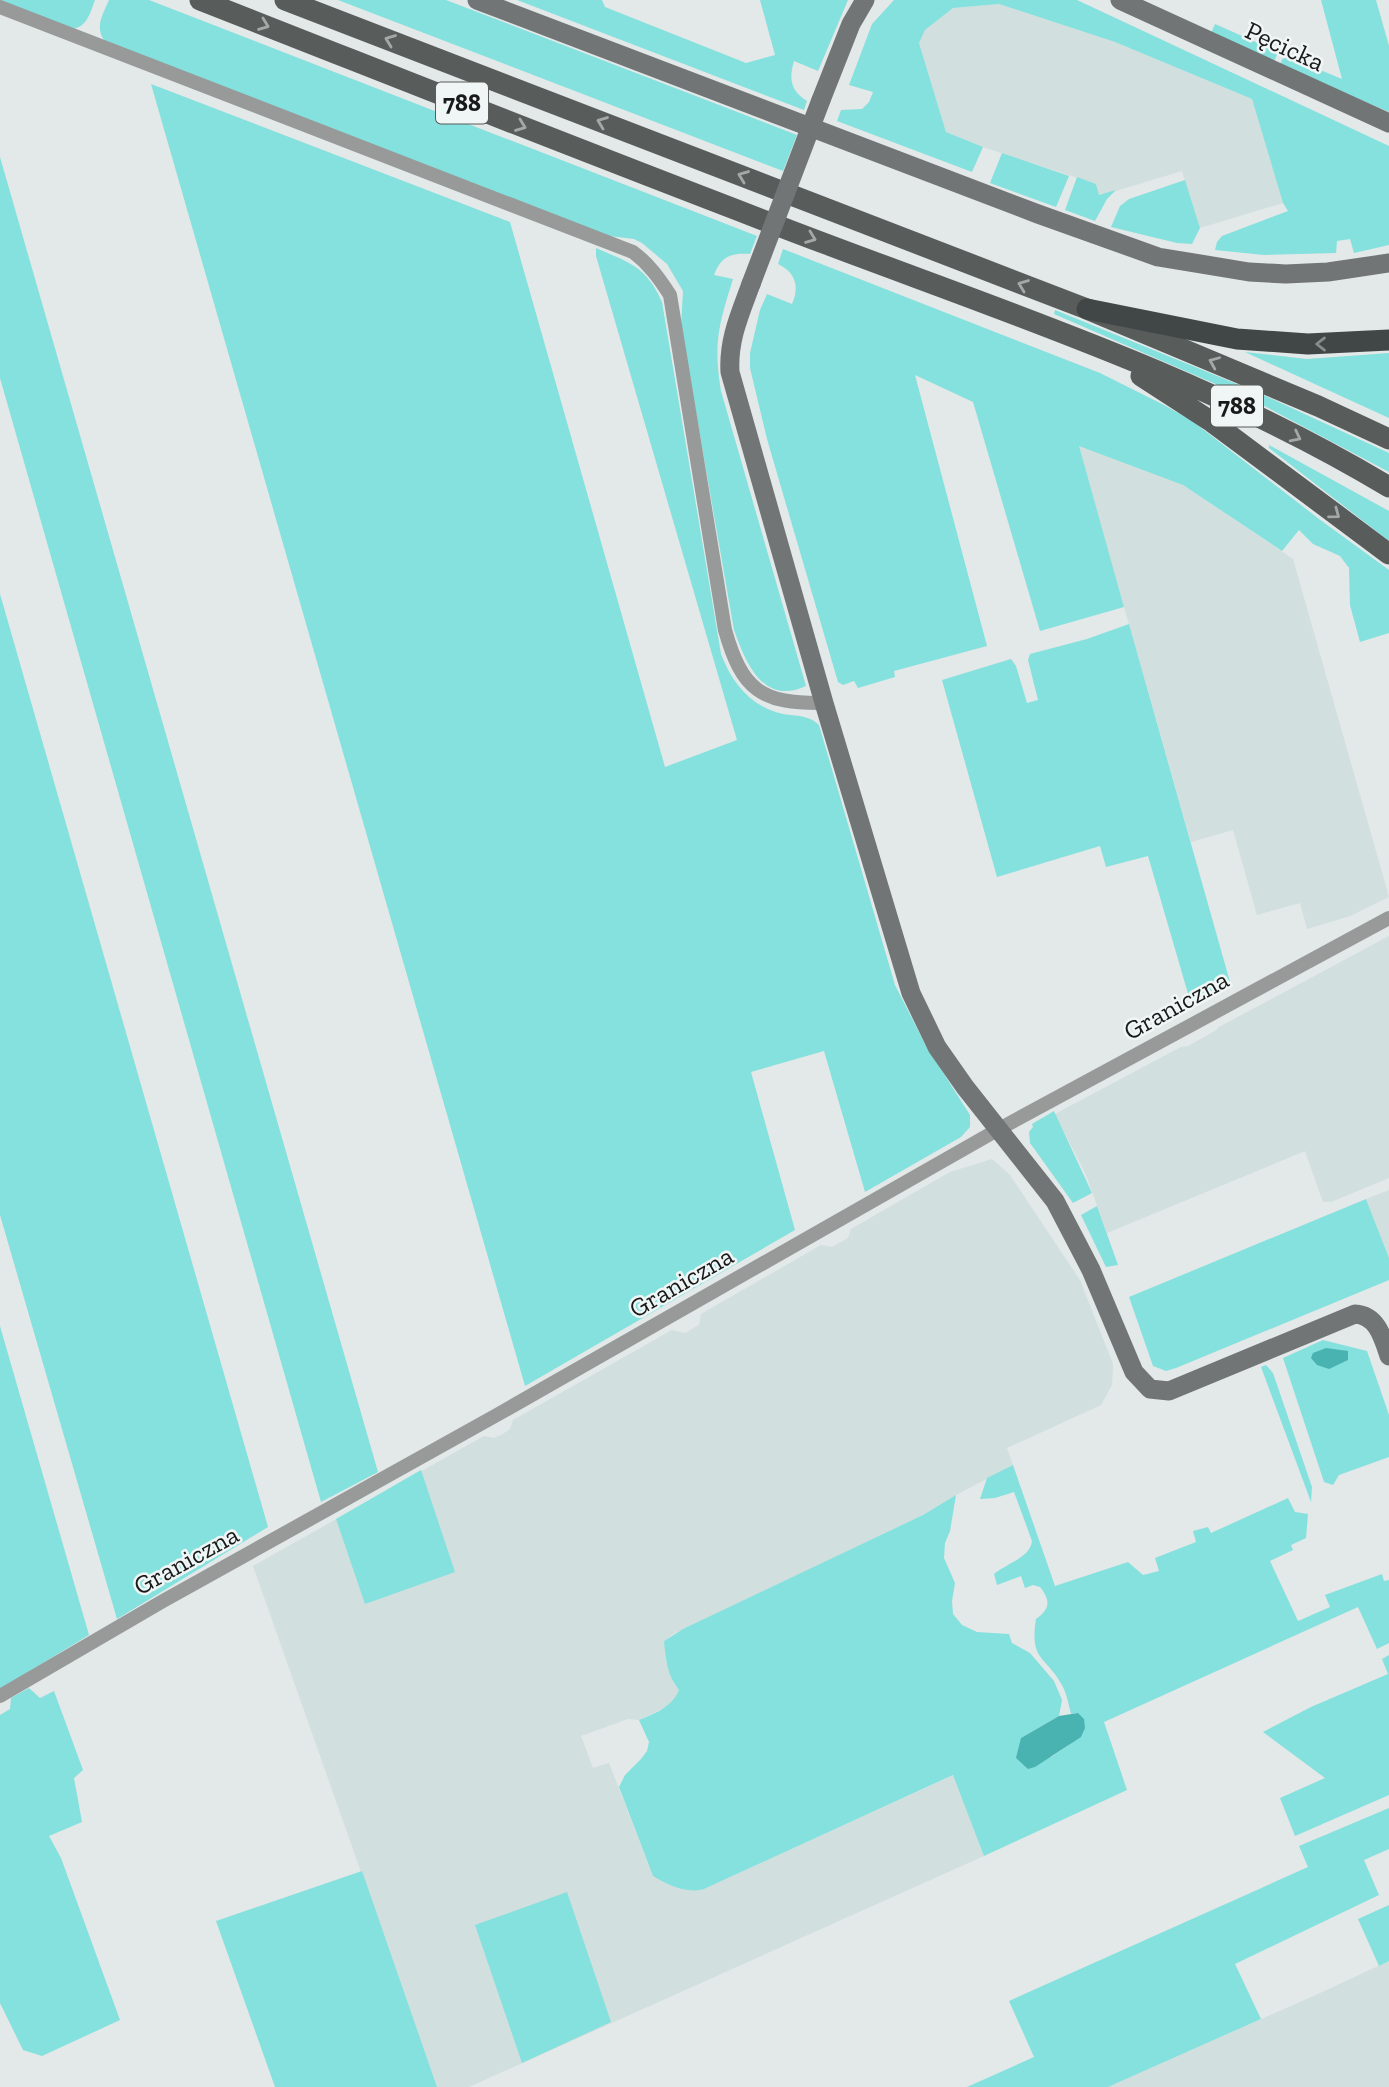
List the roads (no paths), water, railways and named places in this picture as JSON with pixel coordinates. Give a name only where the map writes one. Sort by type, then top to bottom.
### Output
[{"type":"highway","points":[[1087,309],[1237,340],[1308,344],[1389,340]]},
{"type":"main road","name":"788","points":[[200,0],[724,205],[1078,339],[1239,407],[1389,487]]},
{"type":"main road","name":"788","points":[[285,0],[1087,309],[1318,406],[1389,439]]},
{"type":"main road","points":[[1078,339],[1149,380],[1212,422],[1389,554]]},
{"type":"street","points":[[477,0],[1038,214],[1158,257],[1249,272],[1286,274],[1328,272],[1389,263]]},
{"type":"street","points":[[865,0],[851,24],[821,100],[732,332],[728,354],[730,372],[824,703],[911,993],[937,1047],[1055,1201],[1091,1270],[1134,1372],[1150,1389],[1169,1391],[1355,1314],[1366,1316],[1373,1322],[1389,1356]]},
{"type":"street","name":"Pęcicka","points":[[1120,0],[1389,123]]},
{"type":"street","points":[[0,7],[633,252],[645,261],[658,275],[670,295],[725,630],[733,658],[747,681],[765,696],[803,703],[824,703]]},
{"type":"street","name":"Graniczna","points":[[0,1696],[203,1578],[495,1416],[999,1129],[1389,918]]}]
